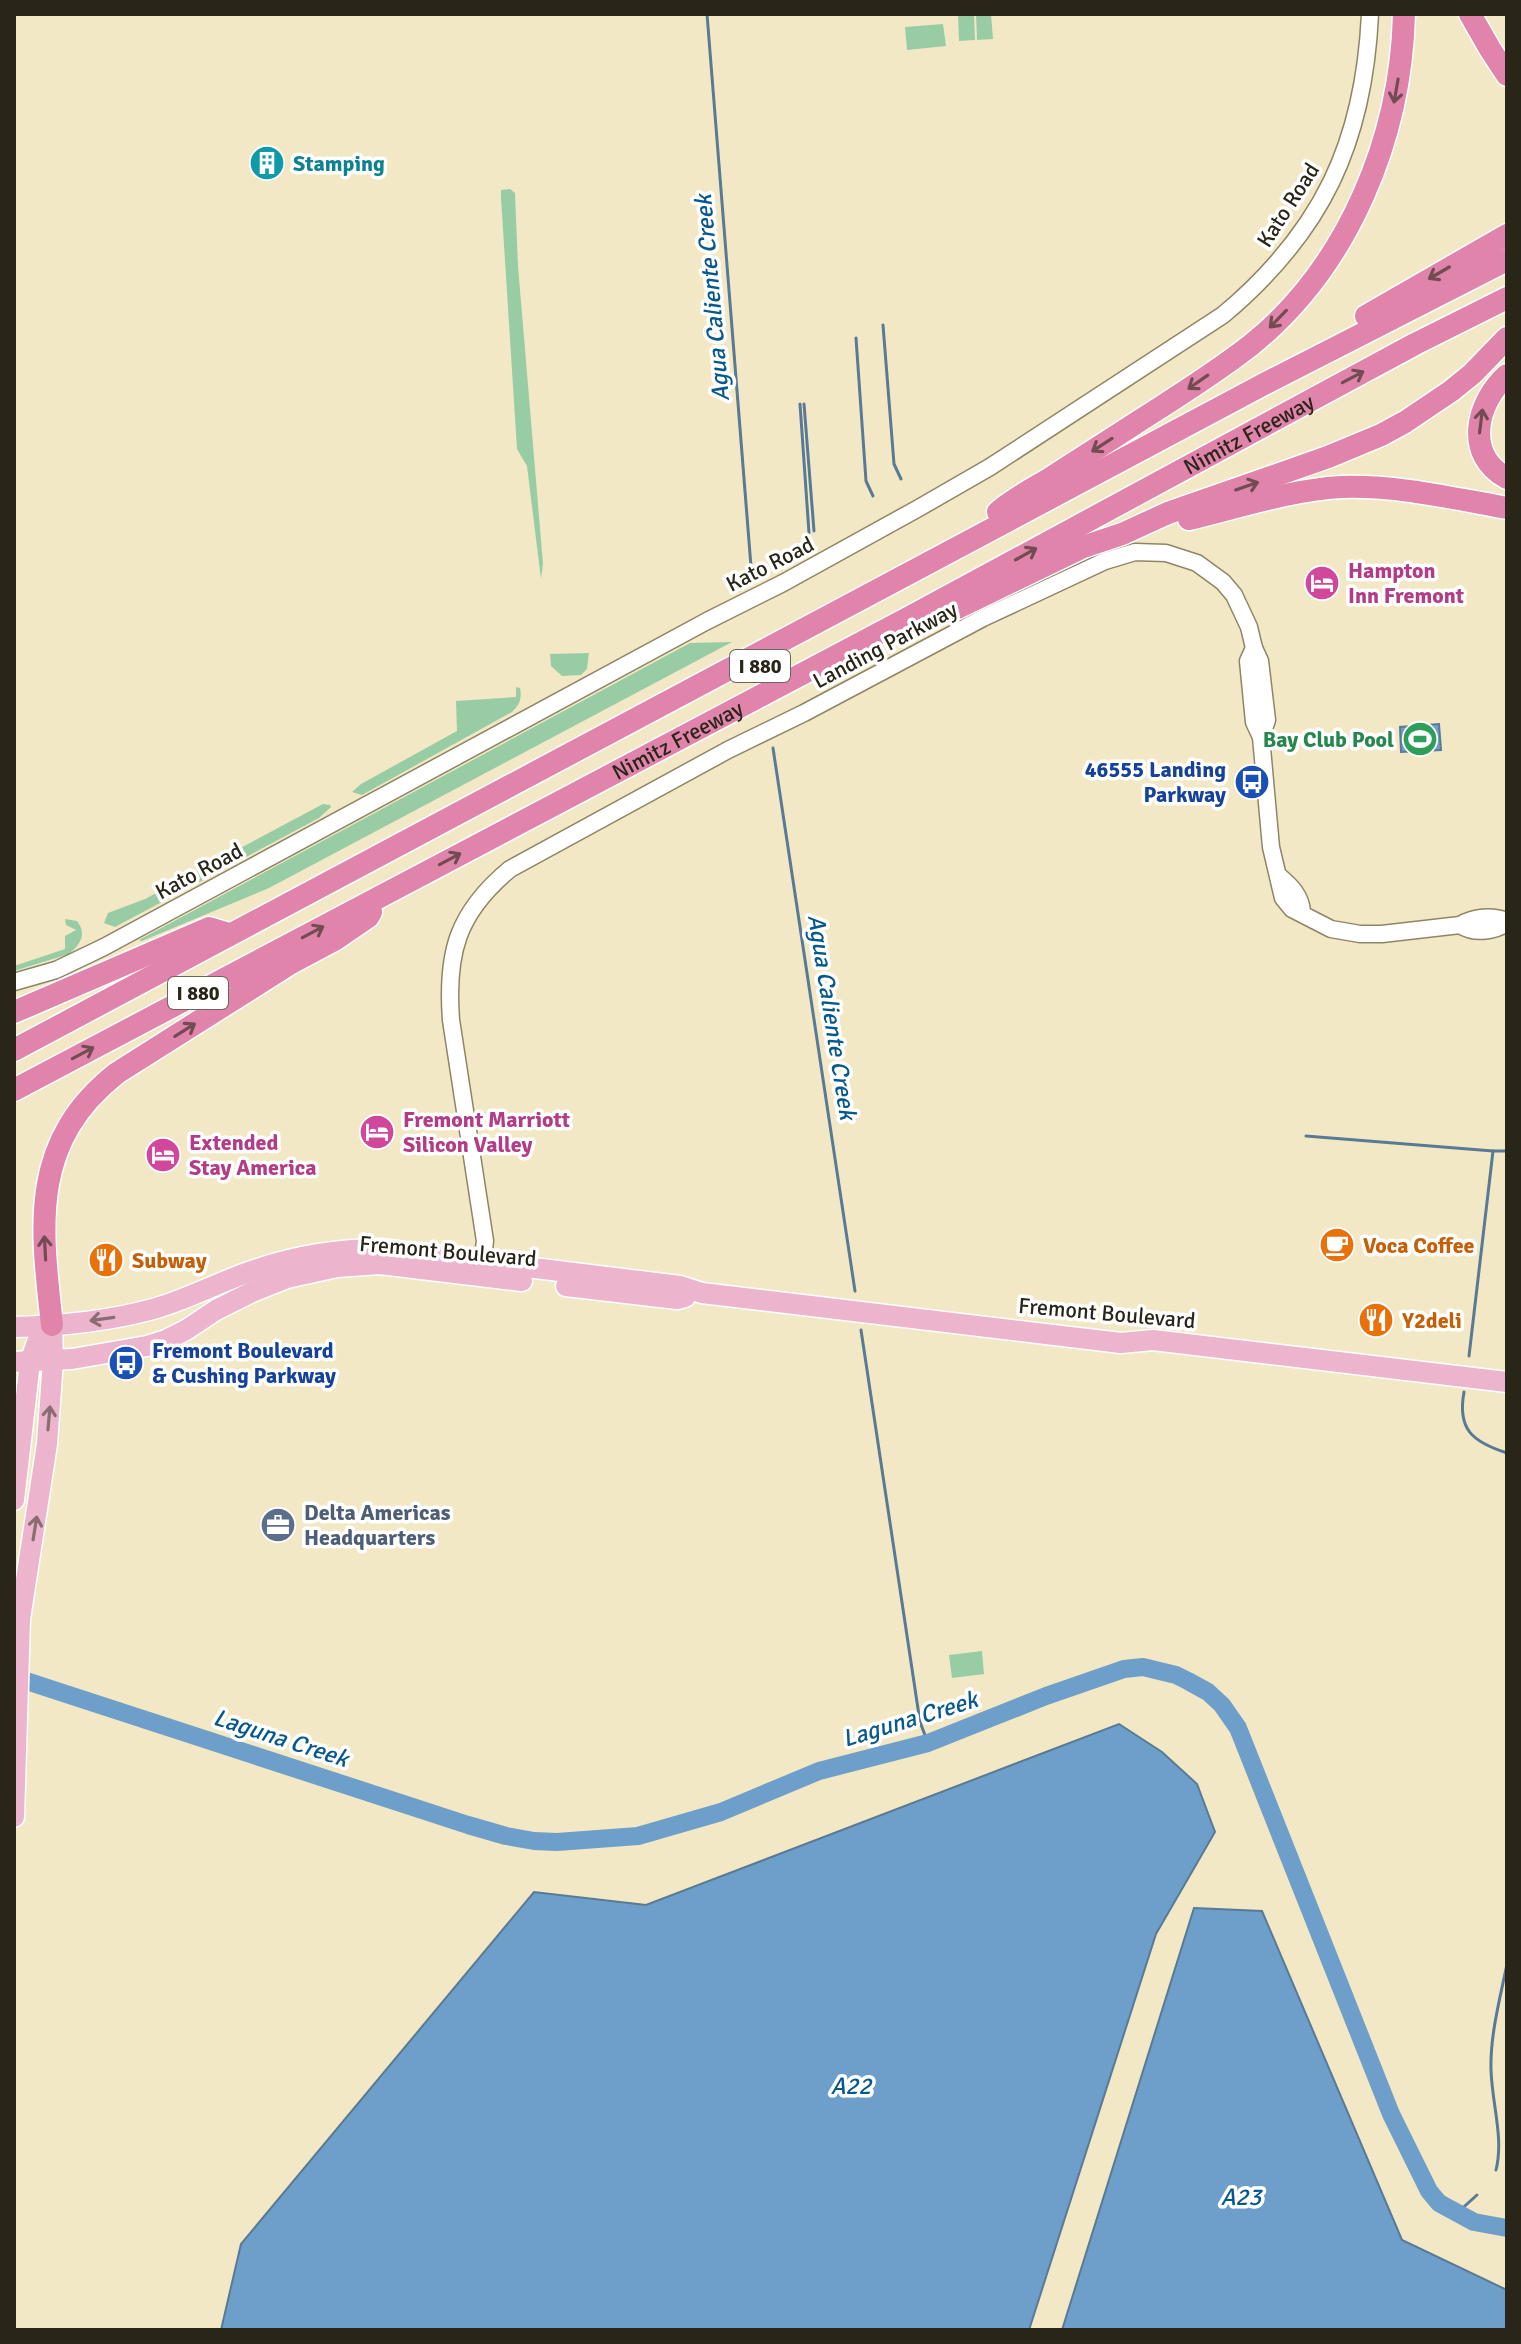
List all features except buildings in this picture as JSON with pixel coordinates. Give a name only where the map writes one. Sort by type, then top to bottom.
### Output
[{"type":"highway","points":[[978,537],[1000,510],[1200,382],[1251,345],[1311,282],[1350,220],[1383,147],[1396,96],[1404,14]]},
{"type":"highway","points":[[1470,14],[1507,75]]},
{"type":"highway","points":[[1268,382],[1297,357],[1507,235]]},
{"type":"highway","name":"Nimitz Freeway","points":[[14,1050],[1268,382],[1507,260]]},
{"type":"highway","name":"I 880","points":[[14,1062],[1392,330],[1507,274]]},
{"type":"highway","name":"Nimitz Freeway","points":[[14,1090],[908,618],[1415,344],[1507,298]]},
{"type":"highway","points":[[1122,534],[1168,513],[1328,457],[1381,435],[1451,391],[1501,345]]},
{"type":"highway","points":[[1507,375],[1482,408],[1479,438],[1491,465],[1507,478]]},
{"type":"highway","points":[[908,618],[940,616],[1083,547],[1122,534],[1287,495],[1343,487],[1389,488],[1507,508]]},
{"type":"highway","points":[[52,1325],[45,1203],[48,1178],[55,1152],[80,1108],[96,1089],[117,1073],[368,917],[381,896]]},
{"type":"highway","points":[[14,1012],[209,928],[229,934]]},
{"type":"main road","name":"Fremont Boulevard","points":[[14,1327],[52,1325],[151,1310],[183,1300],[245,1273],[300,1256],[343,1250],[381,1249],[482,1269]]},
{"type":"main road","points":[[272,1284],[275,1277],[297,1265],[300,1256]]},
{"type":"main road","name":"Fremont Boulevard","points":[[22,1362],[117,1353],[147,1346],[186,1330],[216,1310],[287,1278],[361,1264],[380,1264],[482,1269],[680,1286],[702,1293],[1121,1343],[1153,1340],[1507,1382]]},
{"type":"main road","points":[[216,1310],[225,1298],[240,1289],[245,1273]]},
{"type":"main road","points":[[14,1817],[21,1609],[43,1475],[53,1360],[52,1325]]},
{"type":"main road","points":[[14,1500],[22,1444],[22,1362],[39,1337],[52,1325]]},
{"type":"main road","points":[[14,1397],[20,1416],[22,1444]]},
{"type":"street","name":"Kato Road","points":[[14,982],[56,970],[104,947],[844,550],[990,467],[1223,315],[1276,265],[1323,199],[1341,162],[1364,85],[1370,14]]},
{"type":"street","name":"Landing Parkway","points":[[482,1269],[485,1241],[448,988],[454,947],[470,913],[494,882],[510,869],[728,750],[983,618],[1121,555],[1149,551],[1197,563],[1210,571],[1234,595],[1260,661],[1267,720],[1261,737],[1271,847],[1279,876],[1292,887],[1301,902],[1302,912],[1319,925],[1360,934],[1460,925],[1470,919],[1496,917],[1507,922]]},
{"type":"green space","points":[[974,14],[975,40],[959,41],[958,15]]},
{"type":"green space","points":[[976,14],[991,14],[993,39],[977,40]]},
{"type":"green space","points":[[943,24],[946,46],[907,50],[905,27]]},
{"type":"green space","points":[[510,189],[515,193],[518,266],[543,564],[541,579],[527,466],[517,449],[501,198],[501,190]]},
{"type":"green space","points":[[732,642],[269,888],[139,940],[690,643]]},
{"type":"green space","points":[[589,653],[587,669],[581,675],[562,676],[551,666],[550,654]]},
{"type":"green space","points":[[516,687],[520,688],[520,698],[512,712],[362,795],[352,792],[457,731],[456,701],[516,697]]},
{"type":"green space","points":[[323,804],[331,807],[319,818],[115,927],[104,923],[108,913],[145,899]]},
{"type":"green space","points":[[65,919],[77,921],[82,930],[81,939],[73,950],[69,954],[14,971],[14,966],[65,949],[65,936],[76,930],[66,925]]},
{"type":"green space","points":[[982,1651],[984,1674],[952,1678],[949,1655]]},
{"type":"water","name":"Bay Club Pool","points":[[1439,724],[1441,750],[1401,752],[1400,727]]},
{"type":"water","name":"A22","points":[[1119,1724],[1162,1752],[1197,1784],[1215,1832],[1156,1934],[1029,2330],[221,2330],[241,2244],[534,1892],[646,1905]]},
{"type":"water","name":"A23","points":[[1194,1908],[1262,1911],[1402,2240],[1507,2290],[1507,2330],[1062,2330]]},
{"type":"waterway","name":"Agua Caliente Creek","points":[[707,14],[752,579]]},
{"type":"waterway","points":[[883,325],[894,464],[901,479]]},
{"type":"waterway","points":[[856,338],[866,481],[873,496]]},
{"type":"waterway","points":[[800,404],[809,533]]},
{"type":"waterway","points":[[804,404],[814,531]]},
{"type":"waterway","name":"Agua Caliente Creek","points":[[773,748],[855,1291]]},
{"type":"waterway","points":[[1306,1136],[1493,1151]]},
{"type":"waterway","points":[[1469,1356],[1493,1151],[1507,1151]]},
{"type":"waterway","name":"Agua Caliente Creek","points":[[861,1330],[920,1722],[928,1743]]},
{"type":"waterway","points":[[1464,1392],[1463,1416],[1470,1433],[1485,1444],[1507,1453]]},
{"type":"waterway","name":"Laguna Creek","points":[[14,1677],[468,1825],[506,1836],[557,1842],[638,1836],[721,1812],[819,1771],[928,1743],[1124,1669],[1143,1667],[1176,1675],[1208,1692],[1222,1705],[1238,1728],[1391,2114],[1429,2191],[1439,2203],[1474,2222],[1507,2228]]},
{"type":"waterway","points":[[1496,2170],[1499,2146],[1491,2057],[1507,1964]]},
{"type":"waterway","points":[[1457,2213],[1477,2195]]},
{"type":"place","name":"Stamping","points":[[267,163]]},
{"type":"place","name":"Hampton Inn Fremont","points":[[1322,583]]},
{"type":"place","name":"Bay Club Pool","points":[[1420,739]]},
{"type":"place","name":"46555 Landing Parkway","points":[[1252,782]]},
{"type":"place","name":"Fremont Marriott Silicon Valley","points":[[377,1132]]},
{"type":"place","name":"Extended Stay America","points":[[163,1155]]},
{"type":"place","name":"Voca Coffee","points":[[1337,1245]]},
{"type":"place","name":"Subway","points":[[106,1260]]},
{"type":"place","name":"Y2deli","points":[[1376,1320]]},
{"type":"place","name":"Fremont Boulevard & Cushing Parkway","points":[[126,1363]]},
{"type":"place","name":"Delta Americas Headquarters","points":[[278,1525]]}]
